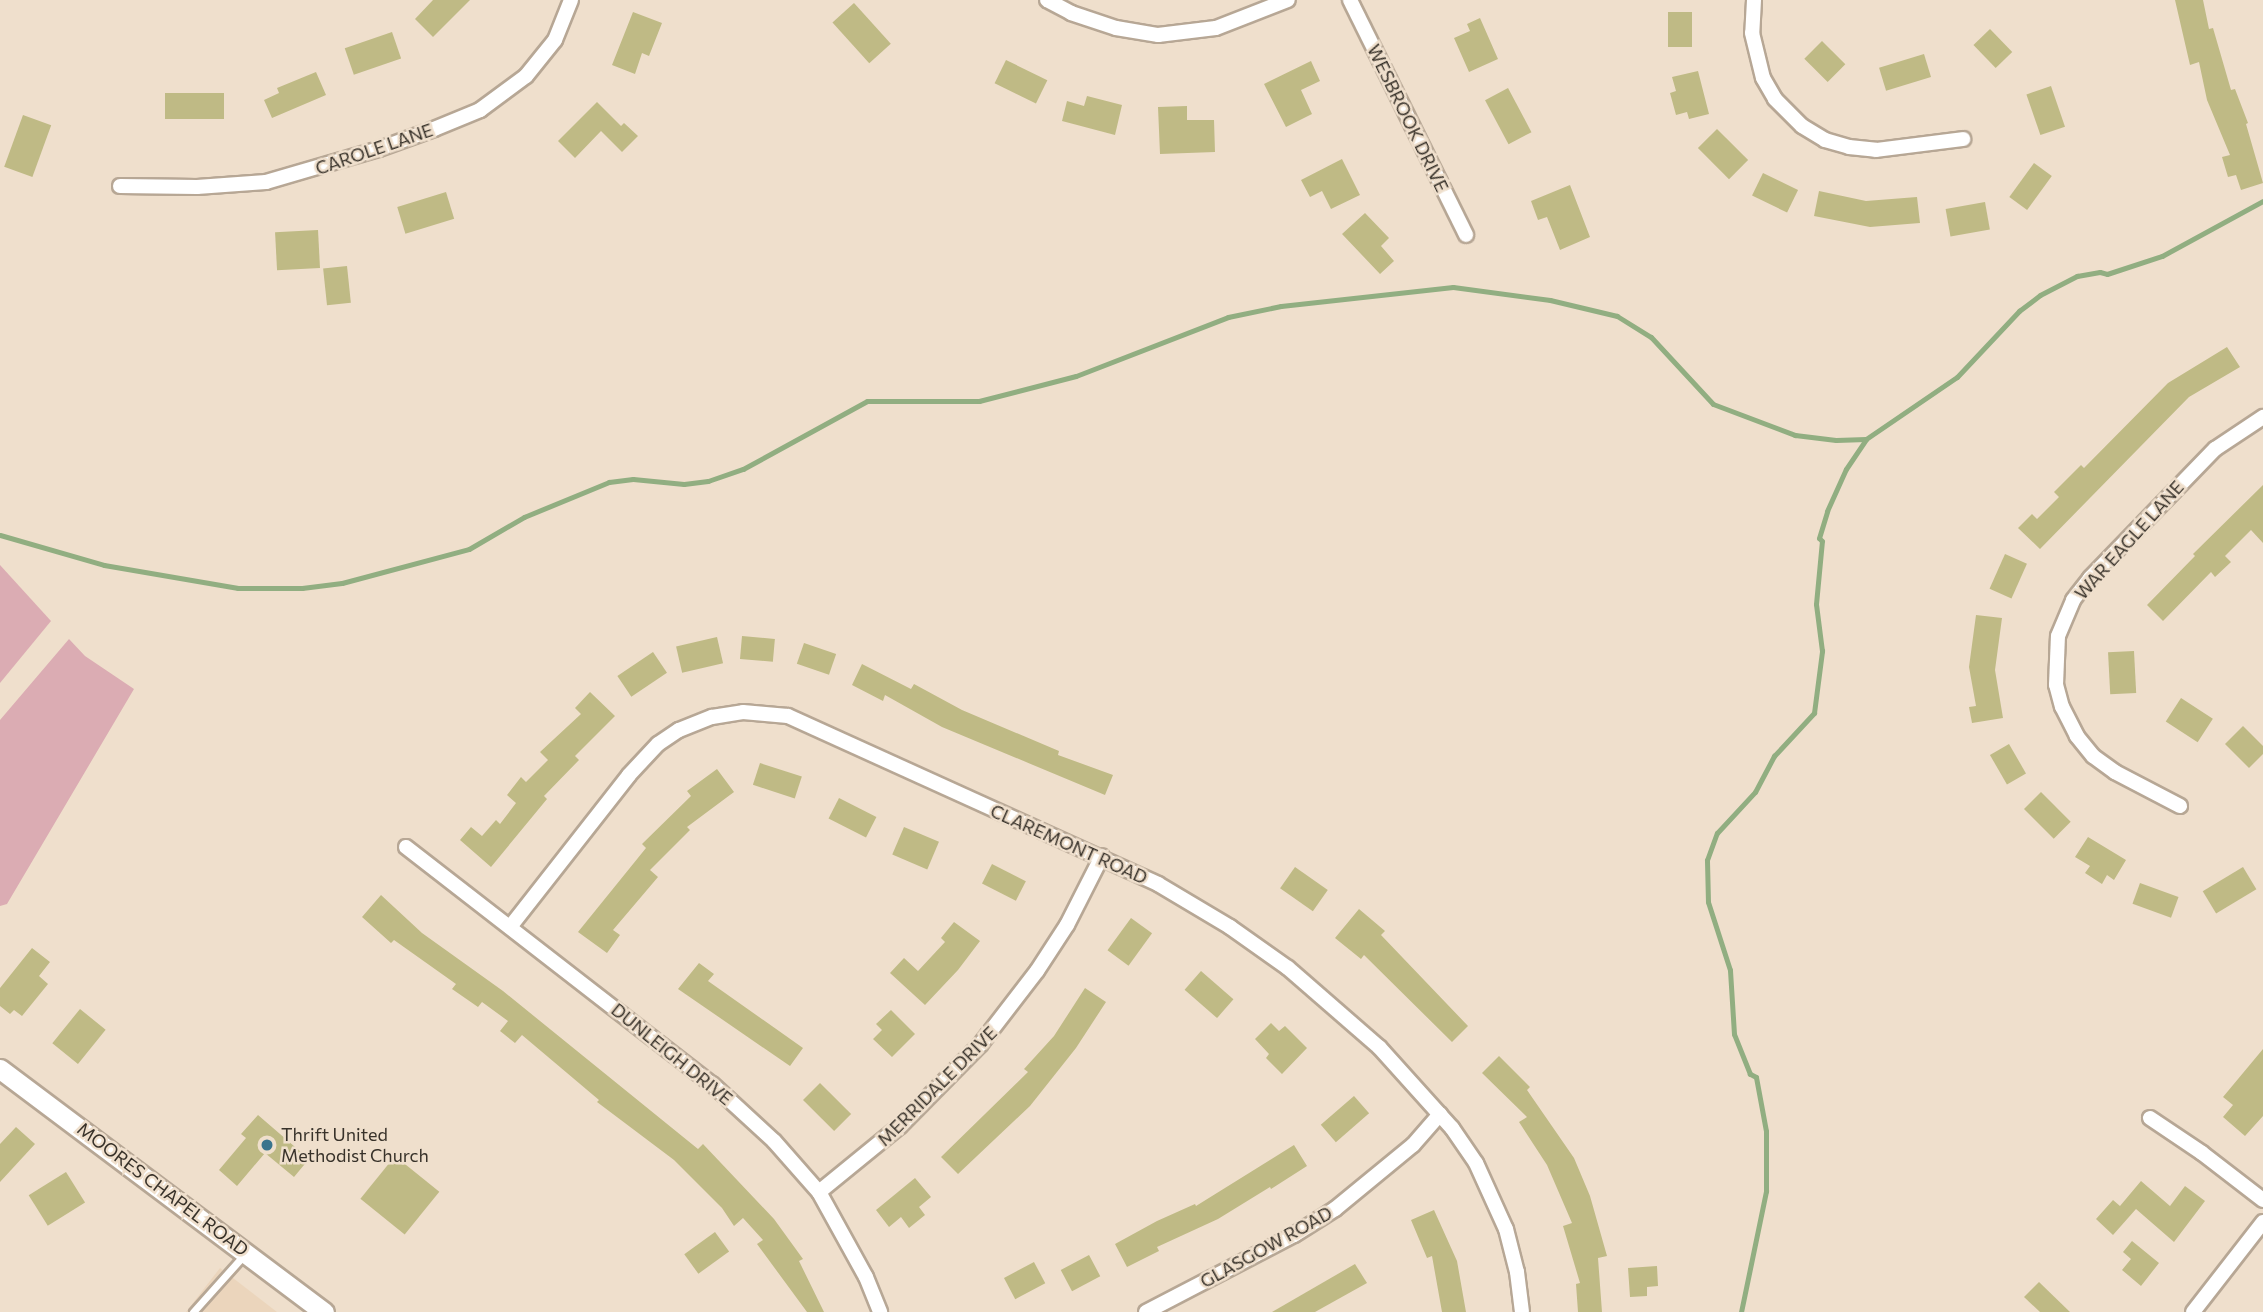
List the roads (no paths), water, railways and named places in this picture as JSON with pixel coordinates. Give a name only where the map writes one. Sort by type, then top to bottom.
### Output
[{"type":"main road","name":"MOORES CHAPEL ROAD","points":[[0,1069],[324,1312]]},
{"type":"street","name":"CAROLE LANE","points":[[120,186],[197,187],[266,182],[379,149],[445,125],[480,110],[526,76],[555,40],[571,0]]},
{"type":"street","points":[[1047,0],[1071,13],[1116,27],[1158,34],[1216,29],[1288,0]]},
{"type":"street","name":"WESBROOK DRIVE","points":[[1350,0],[1466,235]]},
{"type":"street","points":[[1754,0],[1752,33],[1763,78],[1775,99],[1802,126],[1825,139],[1849,147],[1876,150],[1963,139]]},
{"type":"street","name":"WAR EAGLE LANE","points":[[2180,806],[2115,772],[2093,756],[2077,736],[2062,707],[2056,685],[2058,636],[2073,600],[2090,578],[2215,449],[2263,417]]},
{"type":"street","name":"CLAREMONT ROAD","points":[[510,927],[649,752],[679,730],[727,714],[774,713],[788,716],[1102,856],[1193,903],[1288,968],[1379,1047],[1440,1114],[1476,1163],[1498,1206],[1513,1250],[1522,1312]]},
{"type":"street","name":"DUNLEIGH DRIVE","points":[[406,846],[728,1098],[774,1141],[819,1192],[866,1278],[880,1312]]},
{"type":"street","name":"MERRIDALE DRIVE","points":[[819,1192],[900,1126],[980,1045],[1052,948],[1102,856]]},
{"type":"street","name":"GLASGOW ROAD","points":[[1146,1312],[1282,1241],[1335,1209],[1413,1144],[1440,1114]]},
{"type":"street","points":[[2150,1118],[2202,1153],[2263,1200]]},
{"type":"street","points":[[2193,1312],[2263,1222]]},
{"type":"lane","points":[[193,1312],[228,1269],[247,1252]]},
{"type":"waterway","points":[[1741,1312],[1766,1191],[1766,1131],[1756,1077],[1750,1074],[1734,1034],[1730,970],[1708,902],[1707,860],[1717,833],[1755,792],[1774,756],[1814,713],[1822,651],[1816,604],[1822,541],[1819,538],[1827,511],[1846,469],[1866,439],[1957,377],[2019,311],[2040,295],[2077,276],[2100,272],[2107,274],[2162,256],[2263,201]]},
{"type":"waterway","points":[[0,535],[104,565],[238,588],[302,588],[342,583],[469,549],[524,517],[609,482],[633,479],[684,484],[708,481],[743,469],[867,401],[979,401],[1076,376],[1228,317],[1281,306],[1453,287],[1550,300],[1617,316],[1651,337],[1713,404],[1795,435],[1836,440],[1866,439]]},
{"type":"place","name":"Thrift United Methodist Church","points":[[267,1145]]}]
